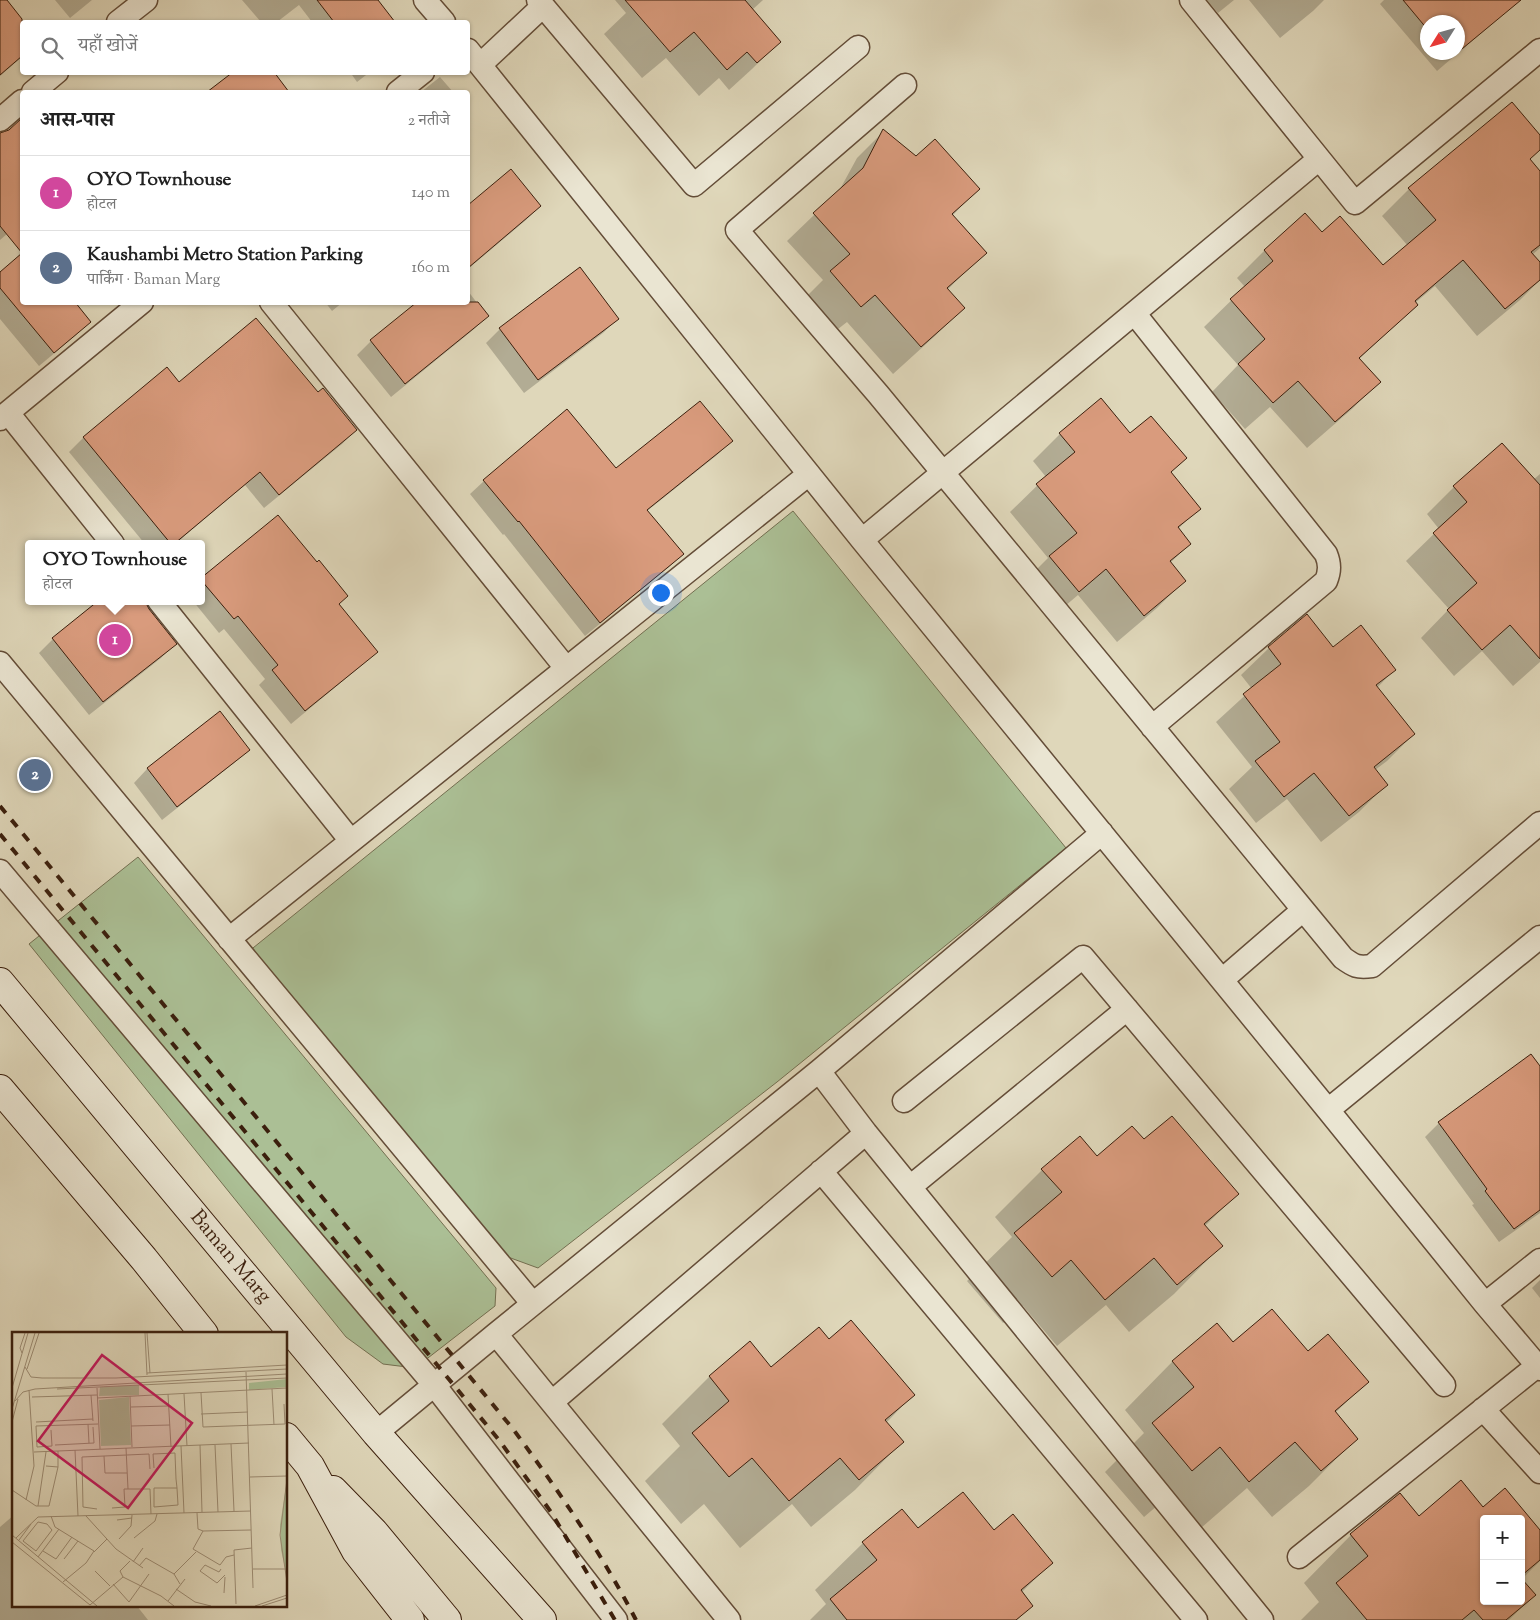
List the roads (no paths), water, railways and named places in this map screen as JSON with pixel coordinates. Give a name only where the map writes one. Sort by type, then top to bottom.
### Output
[{"type":"main road","name":"Baman Marg","points":[[0,982],[376,1434],[542,1620]]},
{"type":"main road","points":[[0,1088],[144,1259],[202,1332]]},
{"type":"main road","points":[[288,1439],[310,1466],[374,1532],[447,1620]]},
{"type":"main road","points":[[310,1466],[356,1551],[410,1620]]},
{"type":"street","points":[[121,20],[146,0]]},
{"type":"street","points":[[425,0],[442,20]]},
{"type":"street","points":[[1191,0],[1355,203],[1540,50]]},
{"type":"street","points":[[858,47],[694,185],[541,3],[474,58],[862,540],[1485,1304],[1539,1367],[1483,1409],[1299,1557]]},
{"type":"street","points":[[36,90],[54,75]]},
{"type":"street","points":[[400,90],[419,75]]},
{"type":"street","points":[[905,85],[736,230],[878,394],[1343,958],[1354,966],[1372,966],[1540,823]]},
{"type":"street","points":[[0,120],[20,103]]},
{"type":"street","points":[[862,540],[1319,159]]},
{"type":"street","points":[[110,540],[4,416],[138,305]]},
{"type":"street","points":[[273,305],[566,668]]},
{"type":"street","points":[[1135,314],[1326,554],[1330,571],[1326,581],[1152,727]]},
{"type":"street","points":[[229,939],[809,474]]},
{"type":"street","points":[[162,605],[351,841]]},
{"type":"street","points":[[0,663],[533,1304]]},
{"type":"street","points":[[376,1434],[819,1071],[1102,833]]},
{"type":"street","points":[[0,871],[435,1386],[616,1620]]},
{"type":"street","points":[[1222,980],[1303,910]]},
{"type":"street","points":[[1328,1110],[1540,937]]},
{"type":"street","points":[[904,1101],[1082,957],[1444,1385]]},
{"type":"street","points":[[910,1187],[1127,1009]]},
{"type":"street","points":[[819,1071],[866,1133],[1262,1620]]},
{"type":"street","points":[[552,1402],[866,1133]]},
{"type":"street","points":[[820,1172],[1196,1620]]},
{"type":"street","points":[[1485,1304],[1540,1260]]},
{"type":"street","points":[[496,1334],[729,1620]]},
{"type":"street","points":[[1483,1409],[1540,1472]]},
{"type":"railway","points":[[0,806],[513,1429],[578,1522],[623,1595],[636,1620]]},
{"type":"railway","points":[[0,834],[499,1440],[551,1512],[615,1620]]},
{"type":"place","name":"OYO Townhouse","points":[[115,640]]},
{"type":"place","name":"Kaushambi Metro Station Parking","points":[[35,775]]}]
